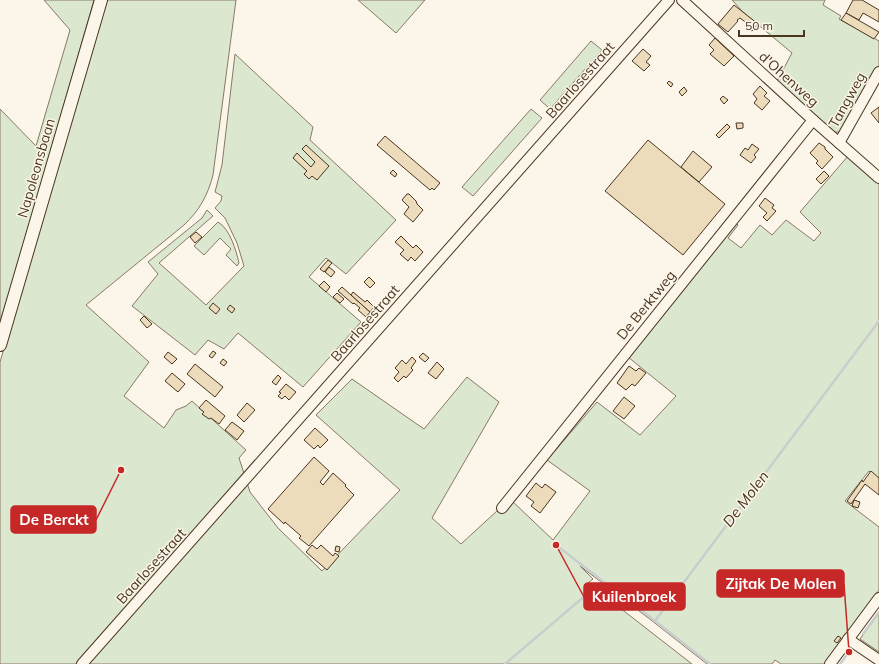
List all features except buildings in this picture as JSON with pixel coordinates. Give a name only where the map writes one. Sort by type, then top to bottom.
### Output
[{"type":"main road","name":"Napoleonsbaan","points":[[0,345],[101,0]]},
{"type":"street","name":"Baarlosestraat","points":[[82,664],[669,0]]},
{"type":"street","name":"d'Ohenweg","points":[[682,0],[812,120],[879,178]]},
{"type":"street","name":"Tangweg","points":[[839,142],[879,72]]},
{"type":"street","name":"De Berktweg","points":[[502,508],[812,120]]},
{"type":"street","points":[[830,664],[879,598]]},
{"type":"street","points":[[848,639],[879,660]]},
{"type":"green space","points":[[44,0],[94,0],[0,327],[0,109],[36,146],[70,30]]},
{"type":"green space","points":[[106,0],[236,0],[213,175],[206,196],[194,214],[184,225],[86,305],[149,362],[124,396],[164,428],[176,410],[186,406],[192,401],[246,450],[239,458],[250,492],[278,528],[322,571],[400,490],[316,415],[352,379],[424,429],[467,377],[499,402],[432,518],[461,544],[510,499],[553,540],[590,491],[547,460],[597,402],[640,435],[676,396],[628,357],[736,223],[738,225],[728,238],[741,248],[760,225],[772,235],[786,220],[814,241],[821,233],[800,212],[848,156],[879,183],[879,479],[869,471],[845,501],[879,527],[879,590],[824,664],[781,664],[775,660],[772,664],[707,664],[580,566],[593,579],[588,583],[692,664],[0,664],[0,362]]},
{"type":"green space","points":[[358,0],[425,0],[396,33]]},
{"type":"green space","points":[[732,0],[825,0],[823,5],[841,16],[839,19],[879,41],[879,66],[841,132],[833,132],[777,81],[792,53],[743,12]]},
{"type":"green space","points":[[591,41],[602,50],[550,109],[540,100]]},
{"type":"green space","points":[[235,54],[313,127],[310,140],[396,220],[346,274],[326,258],[309,277],[361,322],[303,387],[238,333],[224,349],[208,340],[195,355],[132,306],[158,274],[148,262],[202,218],[207,210],[213,216],[159,263],[206,305],[244,266],[237,243],[225,218],[215,208],[221,201],[222,196],[215,192],[222,165]]},
{"type":"green space","points":[[531,109],[542,118],[473,196],[462,187]]},
{"type":"green space","points":[[218,222],[226,230],[232,240],[239,263],[237,266],[226,255],[231,249],[220,238],[204,255],[194,246]]},
{"type":"green space","points":[[879,613],[879,652],[860,639]]},
{"type":"waterway","name":"De Molen","points":[[710,664],[655,621],[879,321]]},
{"type":"waterway","points":[[556,545],[609,586]]},
{"type":"waterway","points":[[505,664],[593,589]]},
{"type":"waterway","points":[[617,591],[655,621]]},
{"type":"waterway","points":[[863,634],[879,612]]},
{"type":"waterway","points":[[840,664],[849,652]]},
{"type":"place","name":"De Berckt","points":[[121,470]]},
{"type":"place","name":"Kuilenbroek","points":[[556,545]]},
{"type":"place","name":"Zijtak De Molen","points":[[849,652]]}]
